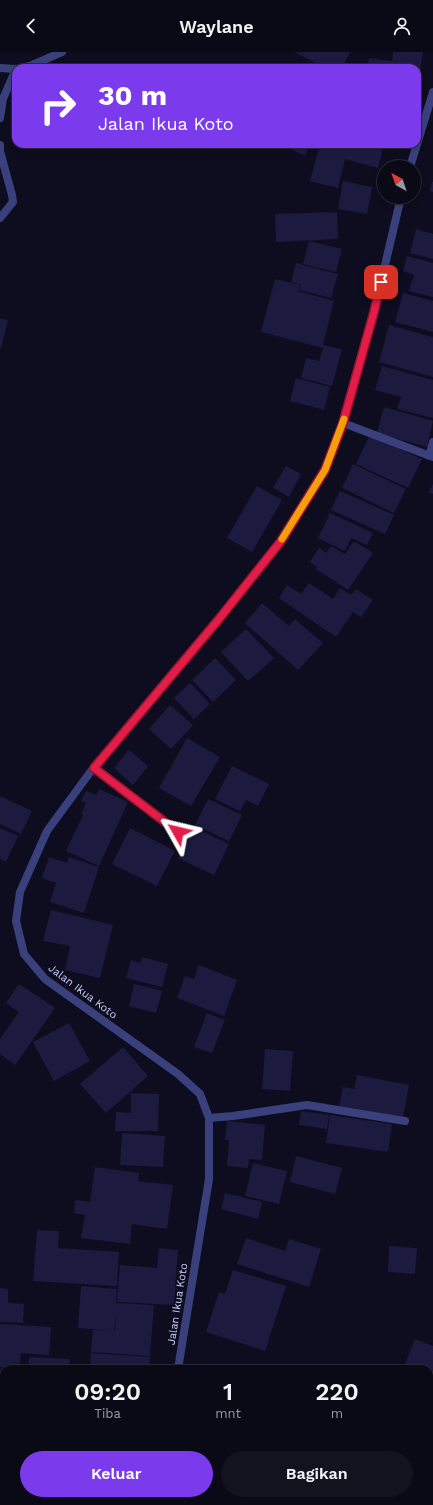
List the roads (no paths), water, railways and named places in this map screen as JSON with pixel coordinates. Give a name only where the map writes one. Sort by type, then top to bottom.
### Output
[{"type":"street","points":[[35,64],[62,52]]},
{"type":"street","points":[[0,68],[12,69]]},
{"type":"street","points":[[0,118],[3,99],[12,78]]},
{"type":"street","points":[[421,131],[433,92]]},
{"type":"street","points":[[0,145],[0,151],[13,202],[0,218]]},
{"type":"street","points":[[412,160],[416,148]]},
{"type":"street","name":"Jalan Ikua Koto","points":[[179,1365],[209,1179],[209,1118],[200,1094],[178,1074],[46,979],[24,954],[16,921],[20,892],[47,831],[94,768],[219,619],[281,541],[325,470],[343,423],[374,312],[399,204]]},
{"type":"street","points":[[343,423],[431,456],[433,442]]},
{"type":"street","points":[[94,768],[178,832]]},
{"type":"street","points":[[209,1118],[307,1105],[405,1121]]}]
